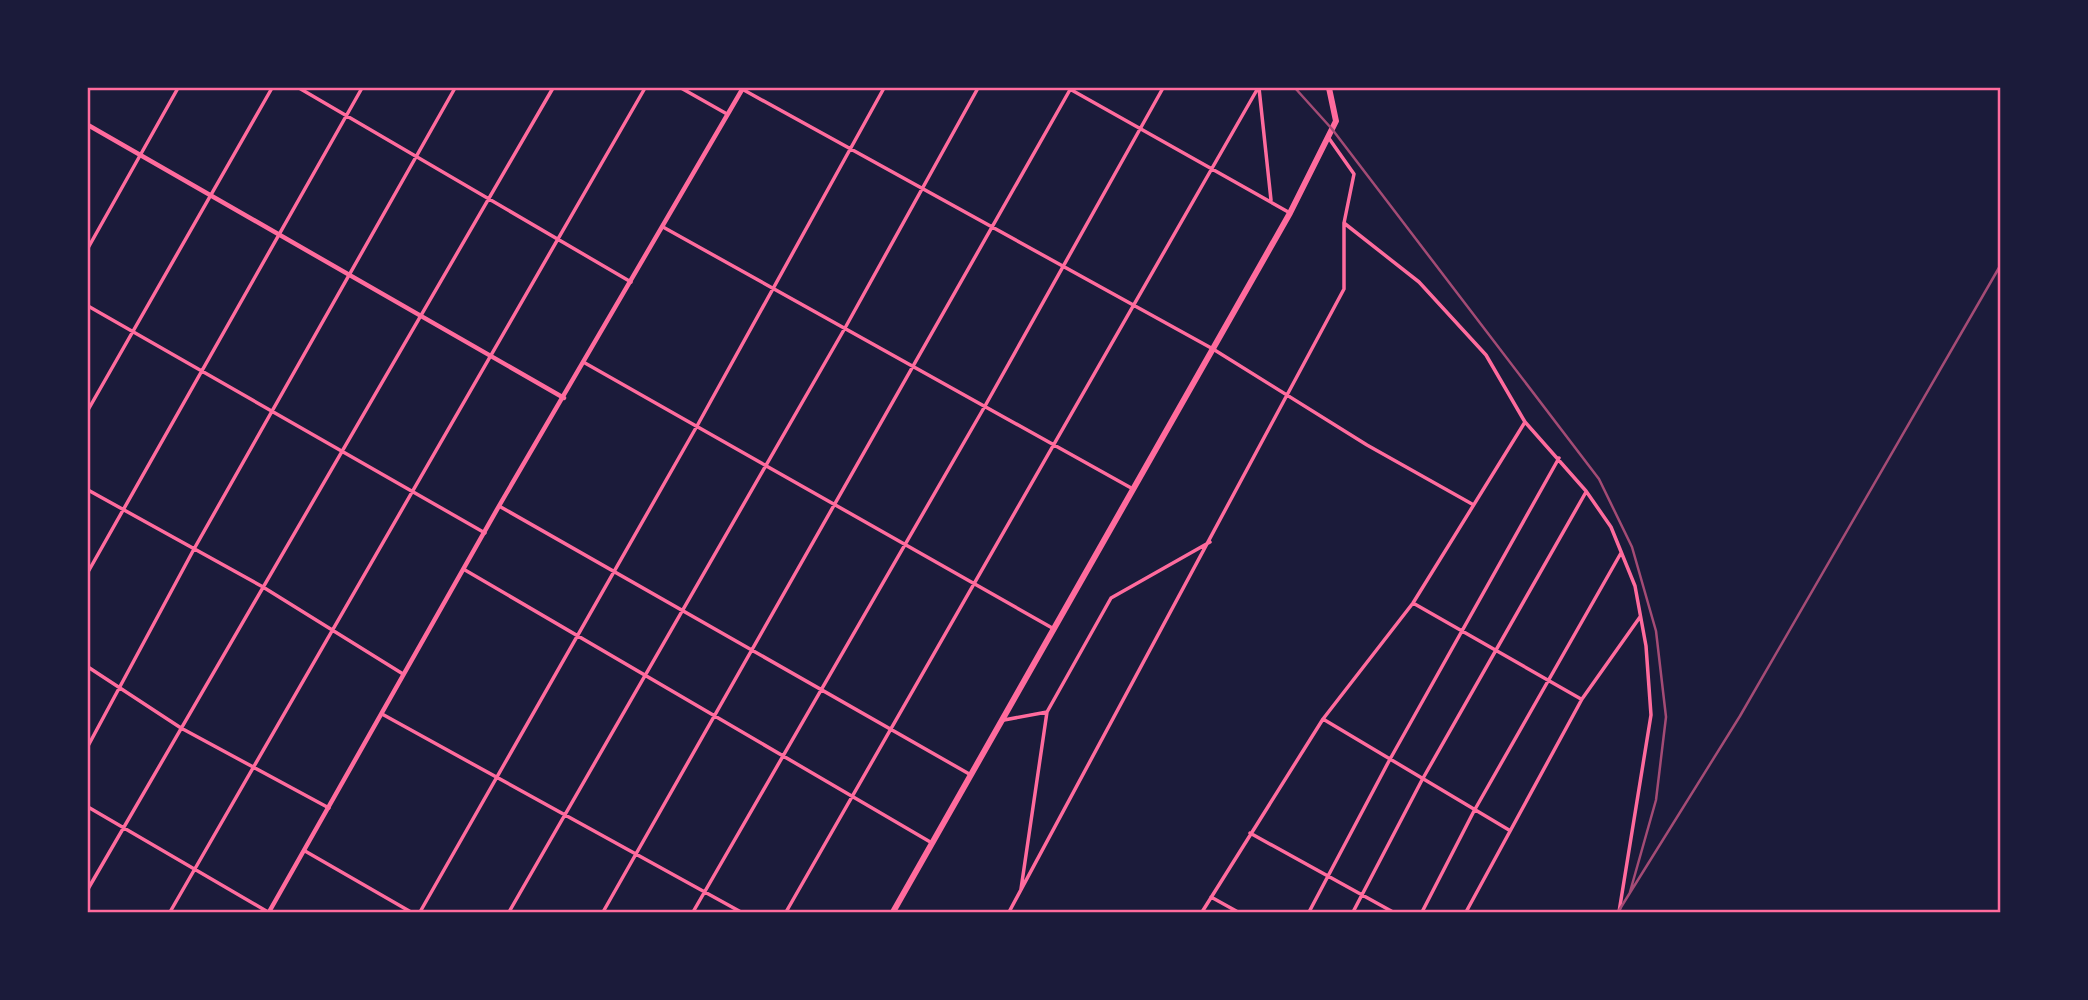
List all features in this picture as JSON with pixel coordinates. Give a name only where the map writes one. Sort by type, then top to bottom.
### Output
[{"type":"main road","points":[[893,912],[1290,213],[1336,121],[1328,88]]},
{"type":"street","points":[[88,248],[177,88]]},
{"type":"street","points":[[88,410],[272,88]]},
{"type":"street","points":[[299,88],[631,282]]},
{"type":"street","points":[[88,572],[362,88]]},
{"type":"street","points":[[88,746],[194,549],[455,88]]},
{"type":"street","points":[[88,889],[553,88]]},
{"type":"street","points":[[170,912],[645,88]]},
{"type":"street","points":[[681,88],[727,114]]},
{"type":"street","points":[[88,807],[269,912],[499,506],[585,363],[742,88],[1213,349],[1367,445],[1472,504]]},
{"type":"street","points":[[420,912],[612,570],[697,426],[884,88]]},
{"type":"street","points":[[509,912],[845,328],[978,88]]},
{"type":"street","points":[[603,912],[1070,88],[1290,213]]},
{"type":"street","points":[[693,912],[781,755],[985,407],[1163,88]]},
{"type":"street","points":[[786,912],[1258,88]]},
{"type":"street","points":[[1258,88],[1271,202]]},
{"type":"street","points":[[88,125],[564,398]]},
{"type":"street","points":[[1009,912],[1289,396],[1344,289],[1344,223],[1354,174],[1328,137]]},
{"type":"street","points":[[1344,223],[1419,282],[1486,355],[1525,422],[1559,458],[1611,527],[1635,586],[1641,615],[1651,715],[1619,912]]},
{"type":"street","points":[[663,227],[1133,489]]},
{"type":"street","points":[[88,306],[485,533]]},
{"type":"street","points":[[585,363],[1054,629]]},
{"type":"street","points":[[1202,912],[1323,719],[1413,603],[1525,422]]},
{"type":"street","points":[[1308,912],[1389,761],[1559,458]]},
{"type":"street","points":[[88,490],[263,587],[404,675]]},
{"type":"street","points":[[1353,912],[1422,780],[1586,491]]},
{"type":"street","points":[[499,506],[971,775]]},
{"type":"street","points":[[1021,891],[1047,712],[1111,598],[1210,542]]},
{"type":"street","points":[[1422,912],[1474,811],[1621,551]]},
{"type":"street","points":[[465,570],[932,843]]},
{"type":"street","points":[[1413,603],[1582,699]]},
{"type":"street","points":[[1466,912],[1582,699],[1641,615]]},
{"type":"street","points":[[88,667],[181,728],[255,765],[329,808]]},
{"type":"street","points":[[1002,720],[1047,712]]},
{"type":"street","points":[[382,714],[741,912]]},
{"type":"street","points":[[1323,719],[1389,761],[1509,830]]},
{"type":"street","points":[[1250,833],[1393,912]]},
{"type":"street","points":[[305,851],[411,912]]},
{"type":"street","points":[[1211,897],[1237,912]]},
{"type":"railway","points":[[1295,88],[1332,129],[1599,479],[1632,547],[1656,631],[1666,717],[1656,800],[1630,892]]},
{"type":"railway","points":[[1618,912],[1740,716],[2000,266]]}]
